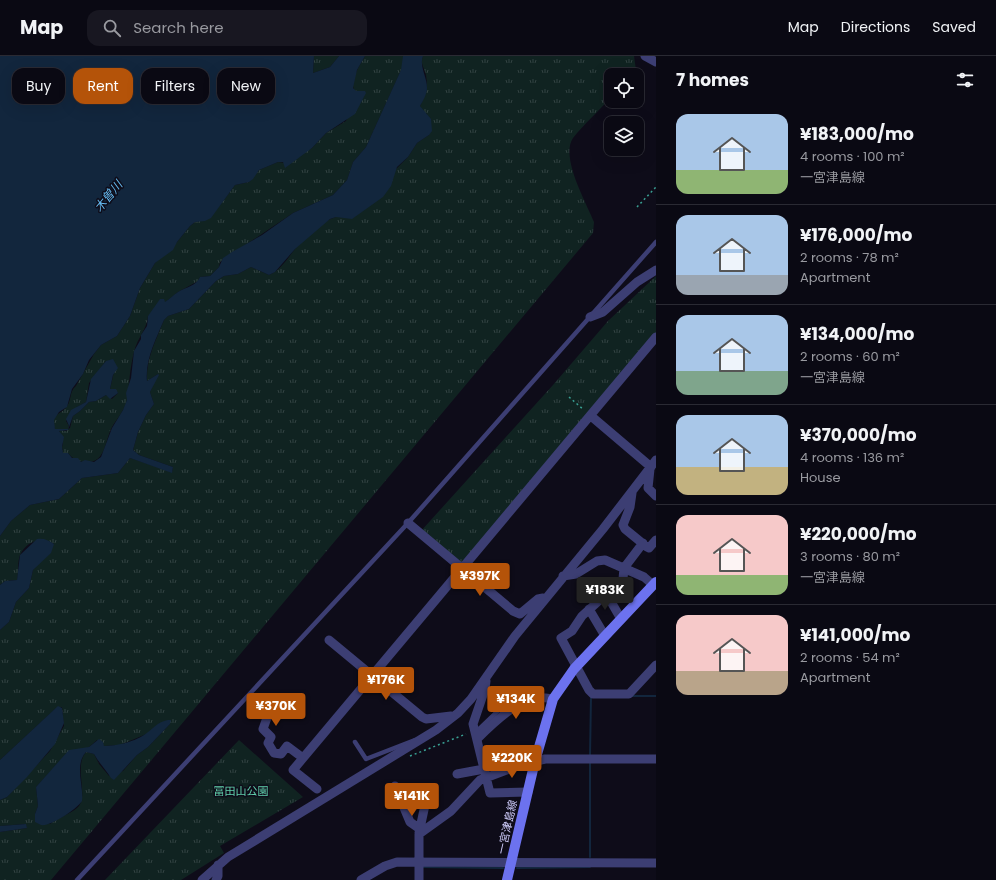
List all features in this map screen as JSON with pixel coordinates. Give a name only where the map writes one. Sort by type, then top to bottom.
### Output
[{"type":"main road","name":"一宮津島線","points":[[506,880],[535,761],[553,699],[576,667],[654,583]]},
{"type":"street","points":[[645,56],[656,62]]},
{"type":"street","points":[[590,317],[603,312],[637,282],[656,270]]},
{"type":"street","points":[[317,789],[293,770],[656,337]]},
{"type":"street","points":[[591,416],[652,465]]},
{"type":"street","points":[[202,880],[218,865],[264,834],[422,738],[455,715],[471,699],[515,636],[652,465]]},
{"type":"street","points":[[652,465],[648,488],[656,496]]},
{"type":"street","points":[[632,491],[630,506],[623,525],[625,529],[649,548],[656,540]]},
{"type":"street","points":[[408,523],[513,611],[520,614],[538,599],[546,597]]},
{"type":"street","points":[[643,544],[624,568],[623,579],[608,596],[589,609],[572,630],[561,638],[589,690],[593,694],[629,694],[656,665]]},
{"type":"street","points":[[564,576],[576,574],[597,560],[605,560],[654,583]]},
{"type":"street","points":[[608,596],[617,593]]},
{"type":"street","points":[[608,596],[621,619]]},
{"type":"street","points":[[589,609],[605,636]]},
{"type":"street","points":[[329,640],[426,719],[441,719],[455,715]]},
{"type":"street","points":[[486,678],[485,689],[473,720],[490,794],[528,792]]},
{"type":"street","points":[[476,735],[518,705],[533,698],[553,699]]},
{"type":"street","points":[[269,700],[276,706],[268,715],[263,729],[271,737],[268,743],[274,753],[281,754],[287,746],[303,758]]},
{"type":"street","points":[[459,771],[485,773],[535,761],[560,758],[656,758]]},
{"type":"street","points":[[420,832],[451,811],[485,773]]},
{"type":"street","points":[[395,786],[410,822],[420,832]]},
{"type":"street","points":[[419,880],[420,832],[425,805]]},
{"type":"street","points":[[361,880],[372,877],[397,862],[656,863]]},
{"type":"street","points":[[216,880],[218,876],[218,865]]},
{"type":"lane","points":[[77,880],[408,523],[656,242]]},
{"type":"lane","points":[[476,735],[479,729],[503,706]]},
{"type":"lane","points":[[355,742],[366,759],[407,742],[422,738]]},
{"type":"path","points":[[637,207],[656,187]]},
{"type":"path","points":[[569,397],[591,416]]},
{"type":"path","points":[[404,758],[476,735]]},
{"type":"green space","points":[[314,56],[339,56],[330,67],[313,73]]},
{"type":"green space","points":[[365,56],[403,56],[403,66],[366,147],[353,162],[347,180],[333,195],[293,213],[220,262],[219,267],[210,276],[200,277],[198,281],[178,292],[148,316],[146,325],[137,342],[134,352],[126,404],[109,433],[100,456],[91,462],[83,462],[75,459],[68,453],[63,453],[63,444],[59,430],[66,431],[70,428],[73,416],[89,402],[96,401],[106,395],[112,399],[118,393],[114,389],[110,389],[114,372],[106,361],[89,383],[86,402],[77,407],[66,421],[69,426],[68,429],[55,429],[55,417],[67,406],[70,401],[72,391],[94,354],[101,345],[117,336],[130,316],[140,288],[155,263],[177,242],[190,226],[195,222],[211,217],[235,185],[249,182],[259,170],[278,162],[285,163],[312,148],[326,133],[346,121],[359,92],[354,90],[354,77]]},
{"type":"green space","points":[[423,56],[634,56],[636,68],[604,68],[604,104],[577,133],[570,146],[572,168],[580,192],[594,222],[593,233],[51,880],[0,880],[0,832],[27,828],[25,824],[0,826],[0,800],[7,797],[50,751],[64,726],[62,707],[55,709],[0,760],[0,630],[9,622],[16,602],[29,588],[33,570],[54,544],[40,540],[26,546],[19,558],[17,580],[5,581],[0,585],[0,536],[11,521],[30,505],[59,499],[82,478],[118,473],[130,458],[172,472],[173,467],[139,455],[133,450],[138,432],[146,415],[154,404],[150,392],[158,374],[147,381],[147,373],[152,350],[164,320],[168,316],[189,309],[216,281],[224,276],[238,274],[251,267],[269,275],[273,273],[314,230],[325,222],[336,217],[397,168],[408,157],[417,143],[429,135],[427,114],[422,111],[420,106],[427,87],[426,75],[422,63]],"holes":[[[170,724],[148,747],[137,755],[123,771],[109,776],[99,764],[94,754],[86,752],[82,758],[81,766],[82,797],[81,803],[77,808],[50,824],[35,814],[38,806],[36,787],[59,762],[89,747],[97,740],[104,746],[120,745]]]},
{"type":"green space","points":[[656,276],[656,334],[462,566],[421,531],[553,385],[608,321]]},
{"type":"green space","name":"冨田山公園","points":[[239,740],[303,797],[220,846],[224,853],[181,880],[105,880]]},
{"type":"water","name":"木曽川","points":[[0,56],[314,56],[313,73],[330,67],[339,56],[365,56],[357,70],[353,88],[356,91],[365,91],[366,93],[355,114],[326,133],[312,148],[285,168],[283,162],[278,162],[259,170],[249,182],[235,185],[211,218],[205,221],[195,222],[190,226],[177,242],[173,250],[155,263],[140,288],[130,316],[117,336],[101,345],[89,360],[83,374],[72,389],[67,407],[59,412],[54,420],[55,429],[68,429],[69,426],[66,419],[71,410],[86,402],[91,379],[106,361],[113,359],[118,368],[113,375],[110,389],[116,389],[118,393],[110,399],[106,395],[96,401],[89,402],[73,416],[68,430],[59,431],[64,437],[62,447],[63,453],[68,453],[72,458],[78,458],[81,462],[85,460],[94,462],[101,457],[112,428],[123,410],[127,400],[126,393],[131,378],[134,351],[147,326],[148,316],[160,299],[164,299],[165,302],[178,292],[193,284],[200,277],[210,276],[219,267],[223,258],[232,252],[262,235],[293,213],[333,195],[347,180],[353,162],[366,147],[401,70],[403,56],[423,56],[422,64],[427,88],[426,95],[420,106],[431,119],[432,131],[429,135],[417,143],[408,157],[397,167],[391,186],[383,197],[352,219],[336,217],[330,219],[295,249],[275,272],[269,275],[251,267],[238,274],[224,276],[216,281],[189,309],[168,316],[164,320],[149,357],[147,373],[147,381],[158,374],[159,375],[150,392],[154,404],[146,415],[138,432],[133,450],[139,455],[173,467],[172,473],[130,458],[118,473],[82,478],[59,499],[30,505],[11,521],[0,536]]},
{"type":"water","points":[[37,539],[50,541],[54,544],[51,553],[33,570],[29,588],[16,602],[9,622],[0,630],[0,585],[5,581],[17,580],[20,555]]},
{"type":"water","points":[[58,706],[62,708],[64,723],[55,744],[27,777],[7,797],[0,800],[0,760]]},
{"type":"water","points":[[171,720],[170,724],[148,747],[137,755],[114,780],[94,754],[86,752],[82,757],[80,769],[82,801],[69,813],[57,820],[45,825],[35,822],[35,814],[38,806],[36,787],[69,750],[89,747],[99,739],[103,742],[104,746],[130,742],[144,735],[161,722]]},
{"type":"water","points":[[26,824],[27,828],[0,832],[0,826]]},
{"type":"waterway","points":[[590,755],[591,696]]},
{"type":"waterway","points":[[631,696],[656,696]]},
{"type":"waterway","points":[[590,762],[590,857]]},
{"type":"waterway","points":[[517,868],[590,866]]},
{"type":"waterway","points":[[423,867],[503,868]]}]
